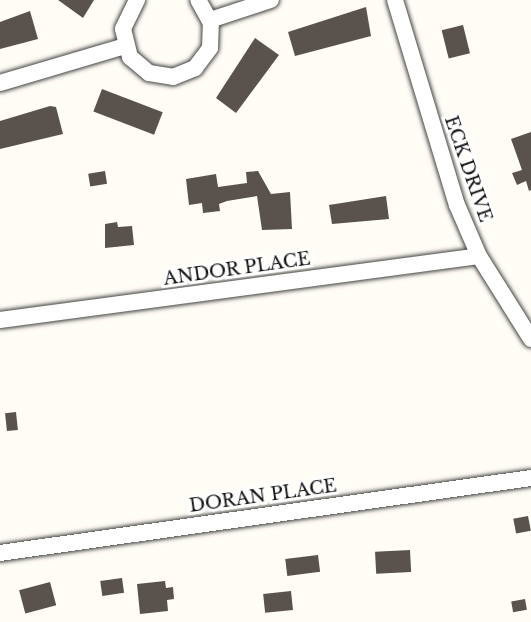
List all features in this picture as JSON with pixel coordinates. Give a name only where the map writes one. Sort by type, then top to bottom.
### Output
[{"type":"street","points":[[137,0],[124,21],[125,46],[148,73],[185,74],[210,48],[210,20],[198,0]]},
{"type":"street","points":[[210,20],[271,0]]},
{"type":"street","name":"ECK DRIVE","points":[[395,0],[458,205],[479,256],[531,339]]},
{"type":"street","points":[[0,83],[125,46]]},
{"type":"street","name":"ANDOR PLACE","points":[[0,320],[479,256]]},
{"type":"street","name":"DORAN PLACE","points":[[0,553],[531,478]]},
{"type":"building","points":[[58,0],[94,0],[83,18]]},
{"type":"building","points":[[366,7],[371,36],[295,56],[288,32]]},
{"type":"building","points":[[30,11],[38,39],[0,49],[0,22]]},
{"type":"building","points":[[463,25],[470,53],[449,58],[442,30]]},
{"type":"building","points":[[255,38],[279,55],[236,113],[216,98]]},
{"type":"building","points":[[102,89],[163,112],[154,135],[93,111]]},
{"type":"building","points":[[50,106],[56,107],[63,134],[0,149],[0,121]]},
{"type":"building","points":[[531,132],[531,190],[529,191],[526,181],[517,185],[512,173],[522,170],[511,139]]},
{"type":"building","points":[[105,171],[107,184],[90,186],[88,174]]},
{"type":"building","points":[[258,171],[271,194],[290,192],[292,229],[262,230],[257,196],[219,204],[220,211],[203,213],[202,203],[189,205],[186,179],[216,174],[218,187],[247,183],[246,172]]},
{"type":"building","points":[[386,196],[389,219],[332,224],[329,205]]},
{"type":"building","points":[[117,222],[118,227],[132,226],[134,245],[105,248],[105,224]]},
{"type":"building","points":[[16,412],[18,430],[7,431],[5,413]]},
{"type":"building","points":[[528,516],[531,531],[516,534],[513,519]]},
{"type":"building","points":[[410,550],[411,572],[376,574],[375,552]]},
{"type":"building","points":[[318,555],[320,572],[287,576],[285,559]]},
{"type":"building","points":[[122,578],[124,593],[102,596],[100,581]]},
{"type":"building","points":[[165,581],[166,588],[173,587],[174,599],[167,600],[168,611],[140,614],[137,584]]},
{"type":"building","points":[[50,582],[56,605],[25,613],[19,590]]},
{"type":"building","points":[[291,591],[293,610],[265,613],[263,594]]},
{"type":"building","points":[[525,599],[527,610],[513,612],[511,601]]}]
